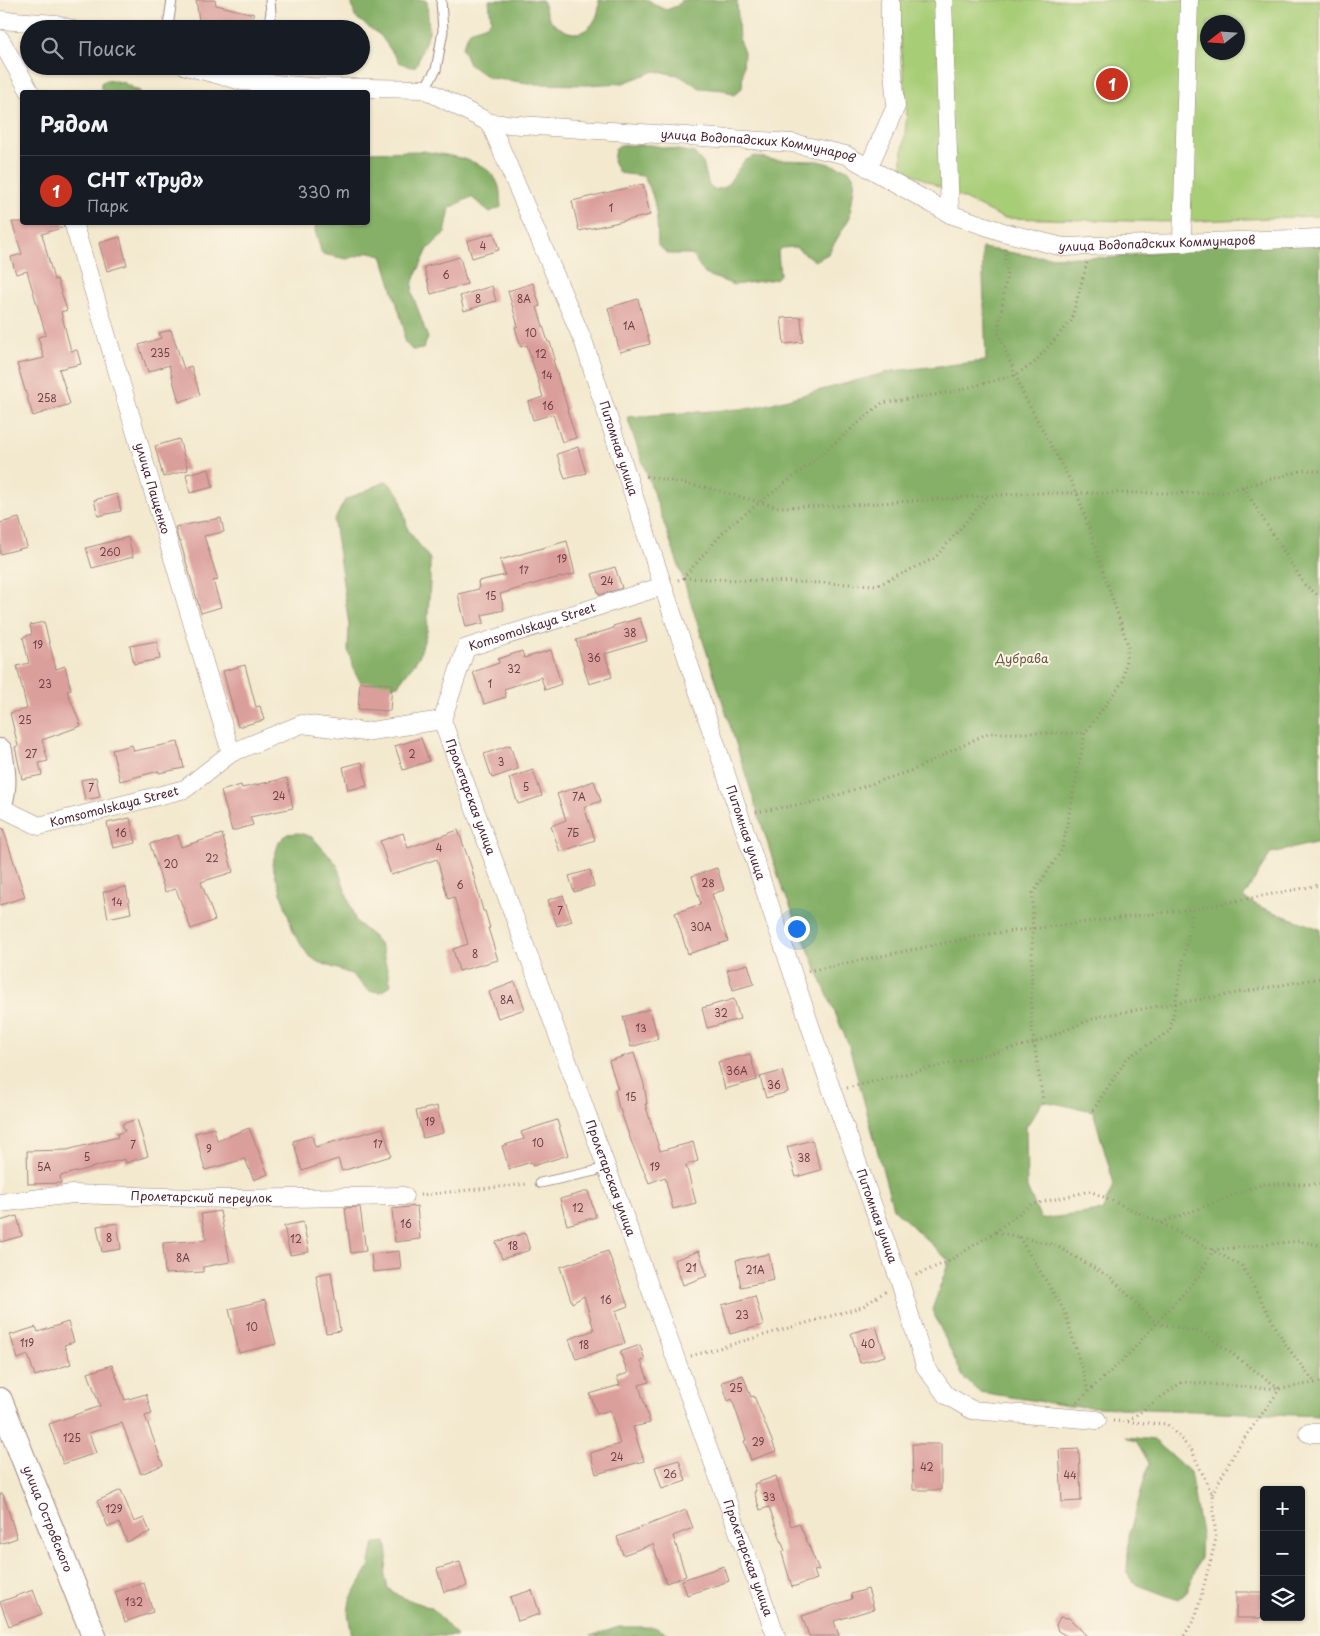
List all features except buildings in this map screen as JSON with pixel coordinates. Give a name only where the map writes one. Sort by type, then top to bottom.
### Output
[{"type":"street","points":[[868,168],[896,106],[890,35],[890,0]]},
{"type":"street","points":[[943,0],[950,214]]},
{"type":"street","points":[[1182,241],[1189,0]]},
{"type":"street","points":[[0,20],[20,21]]},
{"type":"street","points":[[0,39],[20,74]]},
{"type":"street","points":[[20,75],[29,90]]},
{"type":"street","name":"улица Водопадских Коммунаров","points":[[220,75],[242,81],[301,86],[424,89],[490,123],[792,143],[846,155],[950,214],[1003,232],[1062,247],[1182,241],[1317,241]]},
{"type":"street","name":"Питомная улица","points":[[490,123],[584,343],[792,974],[900,1282],[926,1366],[946,1395],[972,1410],[1097,1420]]},
{"type":"street","name":"улица Пащенко","points":[[74,225],[231,753]]},
{"type":"street","name":"Komsomolskaya Street","points":[[0,805],[39,826],[185,789],[231,753],[302,724],[365,732],[442,720],[466,648],[663,586]]},
{"type":"street","name":"Пролетарская улица","points":[[442,720],[677,1360],[776,1636]]},
{"type":"street","points":[[0,751],[4,775],[4,792],[0,805]]},
{"type":"street","name":"Пролетарский переулок","points":[[0,1203],[73,1194],[226,1199],[404,1196]]},
{"type":"street","name":"улица Островского","points":[[0,1400],[94,1636]]},
{"type":"lane","points":[[168,20],[172,0]]},
{"type":"lane","points":[[269,20],[271,13],[270,0]]},
{"type":"lane","points":[[424,89],[436,70],[443,31],[441,0]]},
{"type":"lane","points":[[540,1183],[595,1171],[606,1166]]},
{"type":"path","points":[[1003,232],[1007,274],[998,332],[1023,394],[1077,493],[1128,645],[1122,681],[1086,733],[1062,850],[1032,893],[1031,1022],[1043,1101]]},
{"type":"path","points":[[683,578],[728,527],[810,464],[882,403],[952,392],[1015,375],[1034,364],[1071,321],[1088,258]]},
{"type":"path","points":[[626,472],[717,490],[777,507],[835,506],[1031,493],[1220,493],[1304,470],[1320,471]]},
{"type":"path","points":[[1242,487],[1305,585],[1320,597]]},
{"type":"path","points":[[663,586],[683,578],[878,585],[935,558],[988,496]]},
{"type":"path","points":[[740,815],[820,802],[913,770],[988,733],[1086,733]]},
{"type":"path","points":[[792,974],[990,934],[1193,908],[1320,885]]},
{"type":"path","points":[[1094,1110],[1128,1058],[1170,1031],[1193,908]]},
{"type":"path","points":[[832,1091],[1034,1042],[1100,1016],[1320,978]]},
{"type":"path","points":[[404,1196],[540,1183]]},
{"type":"path","points":[[1161,1222],[1263,1184],[1320,1184]]},
{"type":"path","points":[[677,1360],[862,1307],[900,1282],[949,1261],[995,1232],[1030,1205],[1090,1191],[1161,1222],[1242,1266],[1285,1344],[1315,1383]]},
{"type":"path","points":[[995,1232],[1055,1245],[1111,1278],[1156,1323],[1204,1334],[1280,1389]]},
{"type":"path","points":[[1019,1237],[1065,1312],[1088,1390]]},
{"type":"path","points":[[1213,1250],[1300,1241],[1320,1245]]},
{"type":"path","points":[[1060,1417],[1125,1358],[1198,1276],[1213,1250]]},
{"type":"path","points":[[1127,1421],[1182,1382],[1280,1389],[1320,1382]]},
{"type":"path","points":[[1212,1494],[1238,1447],[1280,1389]]},
{"type":"path","points":[[1097,1420],[1167,1424],[1192,1451],[1212,1494],[1216,1540],[1196,1616],[1184,1636]]},
{"type":"green space","points":[[351,0],[425,0],[427,2],[429,32],[416,66],[410,67],[399,62],[381,36],[370,28],[370,20],[359,20],[355,17]]},
{"type":"green space","points":[[489,0],[542,0],[547,15],[553,23],[562,29],[577,33],[583,31],[594,22],[599,8],[599,0],[649,0],[666,10],[677,6],[682,0],[737,0],[739,40],[744,52],[742,88],[734,95],[724,90],[700,88],[678,75],[655,71],[623,83],[586,85],[536,84],[489,78],[469,64],[462,47],[470,31],[487,25],[491,20]]},
{"type":"green space","points":[[897,0],[1320,0],[1320,216],[1175,222],[1003,218],[901,168],[907,115]]},
{"type":"green space","points":[[106,80],[122,82],[137,90],[103,90],[101,89],[101,83]]},
{"type":"green space","points":[[620,145],[651,145],[694,153],[703,163],[709,186],[714,190],[726,187],[744,161],[755,156],[774,160],[819,161],[849,170],[855,179],[850,217],[828,254],[815,261],[795,247],[782,248],[778,252],[780,275],[776,279],[734,285],[705,274],[693,256],[669,254],[658,246],[656,210],[652,193],[643,176],[619,173],[613,161],[615,149]]},
{"type":"green space","points":[[423,151],[455,157],[476,163],[493,175],[498,184],[501,207],[490,212],[471,197],[450,208],[445,233],[428,249],[413,281],[412,293],[428,338],[423,349],[412,350],[404,341],[404,328],[382,255],[370,252],[347,259],[322,254],[315,230],[316,225],[370,225],[370,152]]},
{"type":"green space","name":"Дубрава","points":[[1256,238],[1320,238],[1320,842],[1271,853],[1243,898],[1265,909],[1320,929],[1320,1416],[1069,1406],[979,1392],[963,1377],[932,1310],[949,1261],[893,1208],[849,1046],[781,885],[683,578],[627,417],[754,408],[892,371],[986,361],[982,248],[1032,256],[1111,258]],"holes":[[[1043,1101],[1093,1111],[1114,1184],[1102,1211],[1041,1219],[1027,1188],[1026,1127]]]},
{"type":"green space","points":[[387,481],[400,495],[408,530],[430,559],[427,631],[419,657],[398,685],[374,691],[363,685],[356,675],[348,650],[349,625],[334,521],[345,500]]},
{"type":"green space","points":[[299,833],[312,837],[336,863],[356,922],[375,938],[382,949],[391,985],[381,992],[369,991],[351,974],[318,962],[308,955],[294,934],[272,864],[279,842],[287,834]]},
{"type":"green space","points":[[1126,1437],[1154,1440],[1190,1472],[1201,1534],[1200,1558],[1187,1592],[1178,1600],[1133,1583],[1127,1572],[1129,1535],[1149,1463],[1137,1442]]},
{"type":"green space","points":[[386,1542],[388,1554],[385,1577],[388,1588],[399,1596],[433,1609],[457,1636],[352,1636],[348,1613],[350,1600],[369,1567],[374,1543]]},
{"type":"green space","points":[[619,1627],[654,1627],[673,1636],[591,1636]]},
{"type":"place","name":"СНТ «Труд»","points":[[1112,84]]}]
